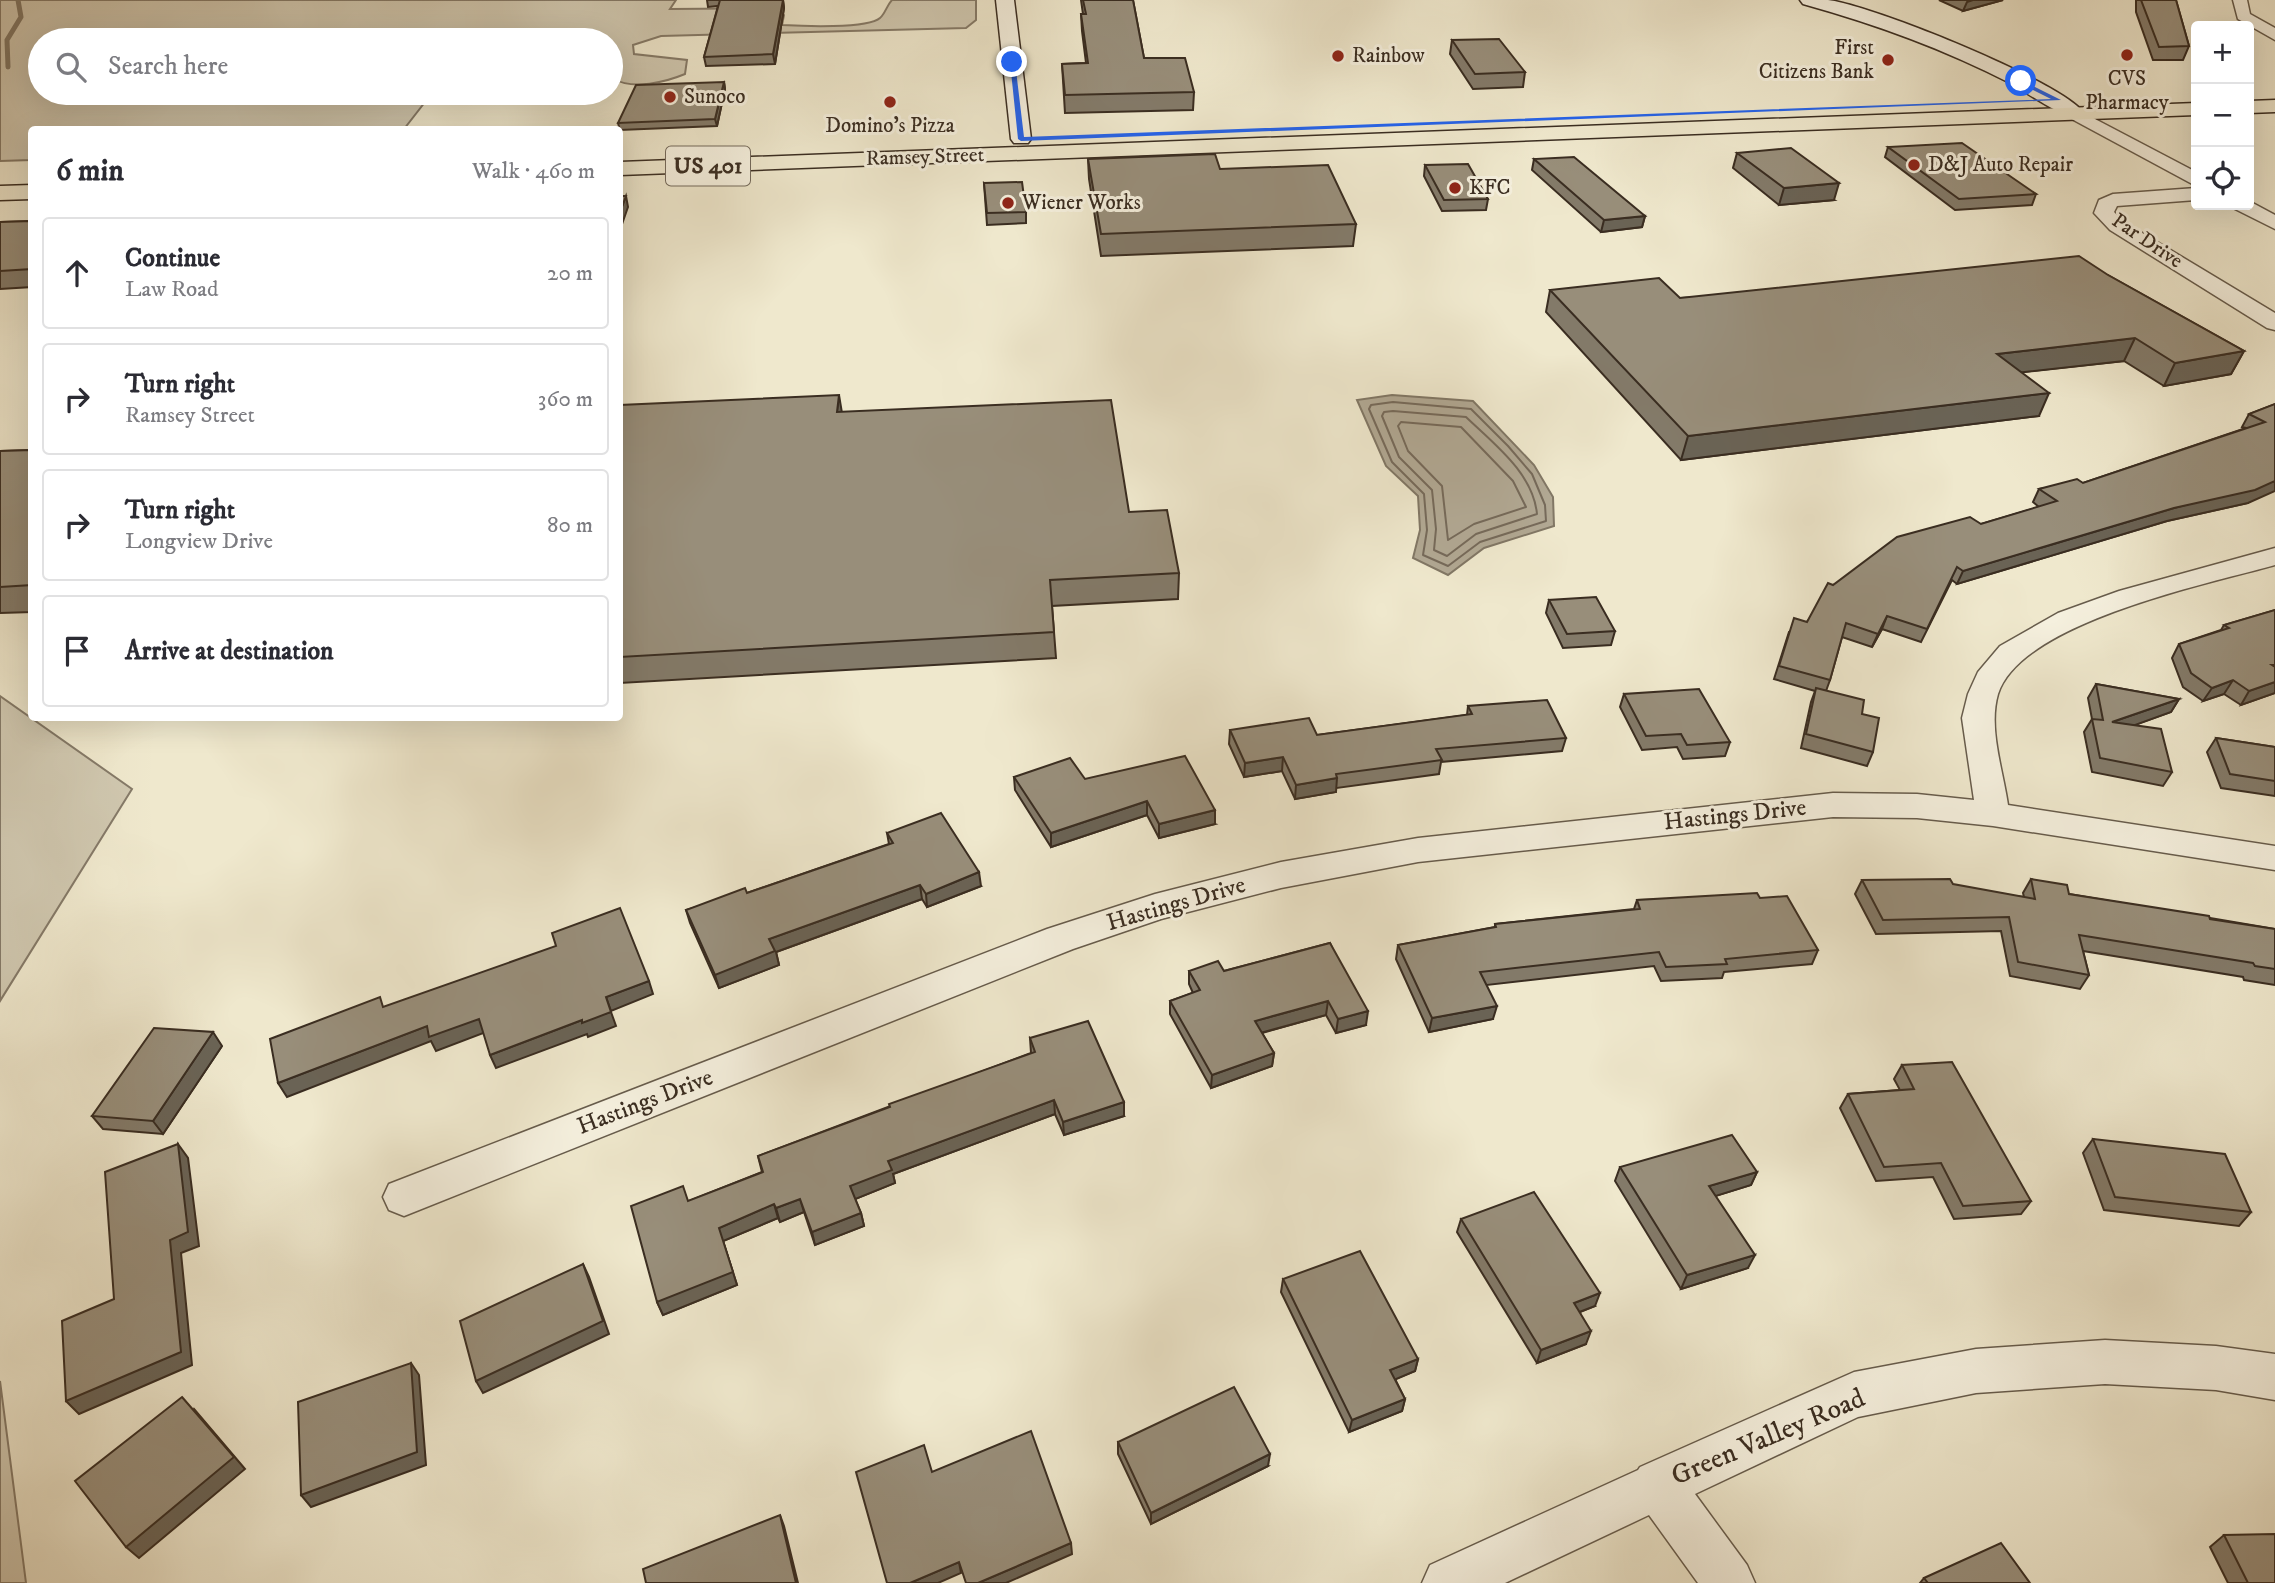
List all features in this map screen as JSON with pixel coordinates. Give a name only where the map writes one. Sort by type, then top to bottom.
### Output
[{"type":"main road","points":[[2254,93],[2275,92]]},
{"type":"main road","name":"Ramsey Street","points":[[623,169],[2066,107],[2191,95]]},
{"type":"main road","points":[[2254,107],[2275,106]]},
{"type":"main road","name":"Ramsey Street","points":[[623,154],[2066,107],[2191,109]]},
{"type":"main road","points":[[0,177],[28,175]]},
{"type":"main road","points":[[0,193],[28,192]]},
{"type":"street","points":[[1005,0],[1021,139]]},
{"type":"street","points":[[1809,0],[1935,40],[2066,107],[2191,177]]},
{"type":"street","points":[[2240,0],[2243,16],[2275,35]]},
{"type":"street","name":"Par Drive","points":[[2191,194],[2113,200],[2106,204],[2104,213],[2117,226],[2275,323]]},
{"type":"street","points":[[2251,210],[2275,223]]},
{"type":"street","points":[[1993,814],[1978,718],[1983,694],[1993,672],[2011,653],[2068,619],[2275,555]]},
{"type":"street","name":"Hastings Drive","points":[[404,1197],[1060,939],[1155,907],[1281,875],[1418,850],[1833,805],[1917,807],[1993,814],[2275,858]]},
{"type":"street","name":"Green Valley Road","points":[[1448,1583],[1854,1395],[1976,1371],[2105,1362],[2216,1368],[2275,1377]]},
{"type":"street","points":[[1657,1484],[1730,1583]]},
{"type":"shaded area","points":[[0,0],[676,0],[670,9],[778,8],[784,15],[782,25],[818,26],[873,22],[882,16],[892,0],[976,0],[976,20],[966,28],[661,36],[633,45],[634,54],[687,60],[685,74],[669,80],[640,84],[623,82],[623,28],[28,28],[28,105],[423,105],[406,126],[28,126],[28,160],[0,161]]},
{"type":"shaded area","points":[[0,696],[28,716],[28,721],[35,721],[132,789],[0,1001]]},
{"type":"shaded area","points":[[0,1381],[26,1583],[0,1583]]},
{"type":"water","points":[[1392,395],[1473,401],[1534,465],[1553,497],[1554,526],[1484,548],[1448,575],[1413,558],[1420,530],[1418,496],[1386,466],[1357,400]]},
{"type":"building","points":[[720,0],[783,0],[773,54],[704,57]]},
{"type":"building","points":[[1083,0],[1133,0],[1144,58],[1185,58],[1194,92],[1065,95],[1062,64],[1088,63],[1081,14],[1086,14]]},
{"type":"building","points":[[2141,0],[2176,0],[2189,46],[2159,47]]},
{"type":"building","points":[[1499,39],[1525,72],[1475,74],[1452,40]]},
{"type":"building","points":[[724,82],[715,119],[618,123],[636,85]]},
{"type":"building","points":[[1962,143],[2036,194],[1959,199],[1888,147]]},
{"type":"building","points":[[1791,148],[1839,183],[1784,188],[1737,153]]},
{"type":"building","points":[[1215,154],[1220,169],[1328,165],[1356,224],[1101,234],[1088,159]]},
{"type":"building","points":[[1574,157],[1645,216],[1604,220],[1534,159]]},
{"type":"building","points":[[1468,164],[1488,199],[1444,200],[1425,165]]},
{"type":"building","points":[[1022,182],[1026,212],[987,213],[984,183]]},
{"type":"building","points":[[28,221],[28,269],[0,271],[0,222]]},
{"type":"building","points":[[2079,256],[2244,351],[2175,363],[2135,338],[1997,354],[2049,393],[1688,436],[1550,290],[1659,278],[1680,298]]},
{"type":"building","points":[[839,395],[837,412],[1111,400],[1129,512],[1167,510],[1179,573],[1050,580],[1054,632],[623,657],[623,405]]},
{"type":"building","points":[[2275,404],[2275,481],[2255,490],[2174,508],[1963,571],[1957,567],[1927,629],[1887,616],[1878,634],[1846,623],[1830,680],[1779,666],[1794,618],[1807,622],[1828,583],[1833,585],[1897,537],[1970,517],[1981,524],[2057,501],[2039,489],[2077,479],[2083,483],[2265,422],[2249,414]]},
{"type":"building","points":[[28,450],[28,585],[0,587],[0,451]]},
{"type":"building","points":[[1596,597],[1615,631],[1567,634],[1549,600]]},
{"type":"building","points":[[2275,610],[2275,665],[2272,665],[2275,667],[2275,682],[2249,691],[2233,680],[2212,688],[2191,673],[2179,644],[2229,628],[2224,625]]},
{"type":"building","points":[[2096,684],[2179,699],[2112,722],[2161,729],[2172,772],[2100,758],[2092,719],[2103,720]]},
{"type":"building","points":[[1816,688],[1864,700],[1862,714],[1879,718],[1873,752],[1806,734]]},
{"type":"building","points":[[1699,689],[1730,742],[1687,745],[1681,734],[1646,736],[1624,694]]},
{"type":"building","points":[[1547,700],[1566,738],[1436,749],[1442,760],[1336,774],[1337,778],[1296,785],[1283,757],[1245,763],[1230,730],[1309,718],[1317,735],[1472,714],[1468,706]]},
{"type":"building","points":[[2216,738],[2275,747],[2275,781],[2230,774]]},
{"type":"building","points":[[1185,756],[1215,810],[1159,824],[1147,801],[1051,833],[1014,777],[1070,758],[1085,779]]},
{"type":"building","points":[[941,813],[979,872],[926,894],[920,885],[769,939],[775,951],[715,975],[686,910],[745,888],[747,893],[893,843],[887,833]]},
{"type":"building","points":[[1950,879],[1953,884],[2035,899],[2031,879],[2067,885],[2069,894],[2275,929],[2275,969],[2255,966],[2253,963],[2079,935],[2089,975],[2018,962],[2009,917],[1883,920],[1862,880]]},
{"type":"building","points":[[1757,893],[1760,898],[1787,896],[1818,950],[1725,959],[1727,964],[1666,967],[1659,952],[1480,972],[1497,1006],[1432,1018],[1398,945],[1496,927],[1495,924],[1640,909],[1637,900]]},
{"type":"building","points":[[620,908],[649,981],[606,997],[611,1012],[582,1023],[582,1020],[490,1055],[479,1019],[429,1037],[427,1026],[278,1083],[270,1039],[380,997],[383,1007],[556,946],[552,933]]},
{"type":"building","points":[[1330,943],[1368,1011],[1338,1019],[1328,1001],[1255,1021],[1274,1053],[1212,1075],[1170,1001],[1200,990],[1189,971],[1218,961],[1224,971]]},
{"type":"building","points":[[1088,1021],[1124,1102],[1063,1122],[1054,1100],[888,1161],[892,1170],[850,1186],[861,1213],[812,1232],[800,1199],[776,1208],[774,1204],[719,1228],[733,1272],[657,1302],[631,1206],[683,1186],[688,1201],[763,1172],[758,1156],[890,1107],[889,1104],[1035,1052],[1030,1038]]},
{"type":"building","points":[[154,1028],[213,1032],[153,1121],[92,1116]]},
{"type":"building","points":[[1952,1062],[2031,1201],[1963,1206],[1941,1163],[1884,1167],[1848,1094],[1914,1089],[1902,1065]]},
{"type":"building","points":[[1732,1135],[1757,1172],[1709,1186],[1755,1255],[1687,1275],[1620,1167]]},
{"type":"building","points":[[2093,1139],[2225,1154],[2251,1212],[2115,1197]]},
{"type":"building","points":[[178,1144],[188,1232],[170,1240],[181,1352],[66,1401],[62,1321],[114,1299],[105,1172]]},
{"type":"building","points":[[1534,1192],[1600,1293],[1574,1303],[1591,1331],[1541,1350],[1461,1219]]},
{"type":"building","points":[[1360,1251],[1418,1359],[1390,1370],[1405,1399],[1352,1420],[1283,1279]]},
{"type":"building","points":[[583,1264],[603,1321],[476,1381],[460,1321]]},
{"type":"building","points":[[411,1363],[417,1452],[301,1495],[298,1402]]},
{"type":"building","points":[[1234,1387],[1270,1454],[1151,1513],[1118,1442]]},
{"type":"building","points":[[182,1397],[234,1457],[126,1547],[75,1481]]},
{"type":"building","points":[[1031,1431],[1071,1543],[978,1583],[966,1583],[959,1562],[910,1583],[887,1583],[856,1472],[924,1445],[932,1472]]},
{"type":"building","points":[[780,1515],[796,1583],[646,1583],[643,1569]]},
{"type":"building","points":[[2275,1534],[2275,1583],[2248,1583],[2224,1535]]},
{"type":"building","points":[[2001,1543],[2030,1583],[1928,1583],[1924,1578]]},
{"type":"waterway","points":[[8,67],[7,40],[21,17],[18,0]]},
{"type":"place","name":"CVS Pharmacy","points":[[2127,55]]},
{"type":"place","name":"Rainbow","points":[[1338,56]]},
{"type":"place","name":"First Citizens Bank","points":[[1888,60]]},
{"type":"place","name":"Sunoco","points":[[670,97]]},
{"type":"place","name":"Domino's Pizza","points":[[890,102]]},
{"type":"place","name":"D&J Auto Repair","points":[[1914,165]]},
{"type":"place","name":"KFC","points":[[1455,188]]},
{"type":"place","name":"Wiener Works","points":[[1008,203]]},
{"type":"route","points":[[1012,62],[1021,139],[2058,100],[2021,81]]}]
